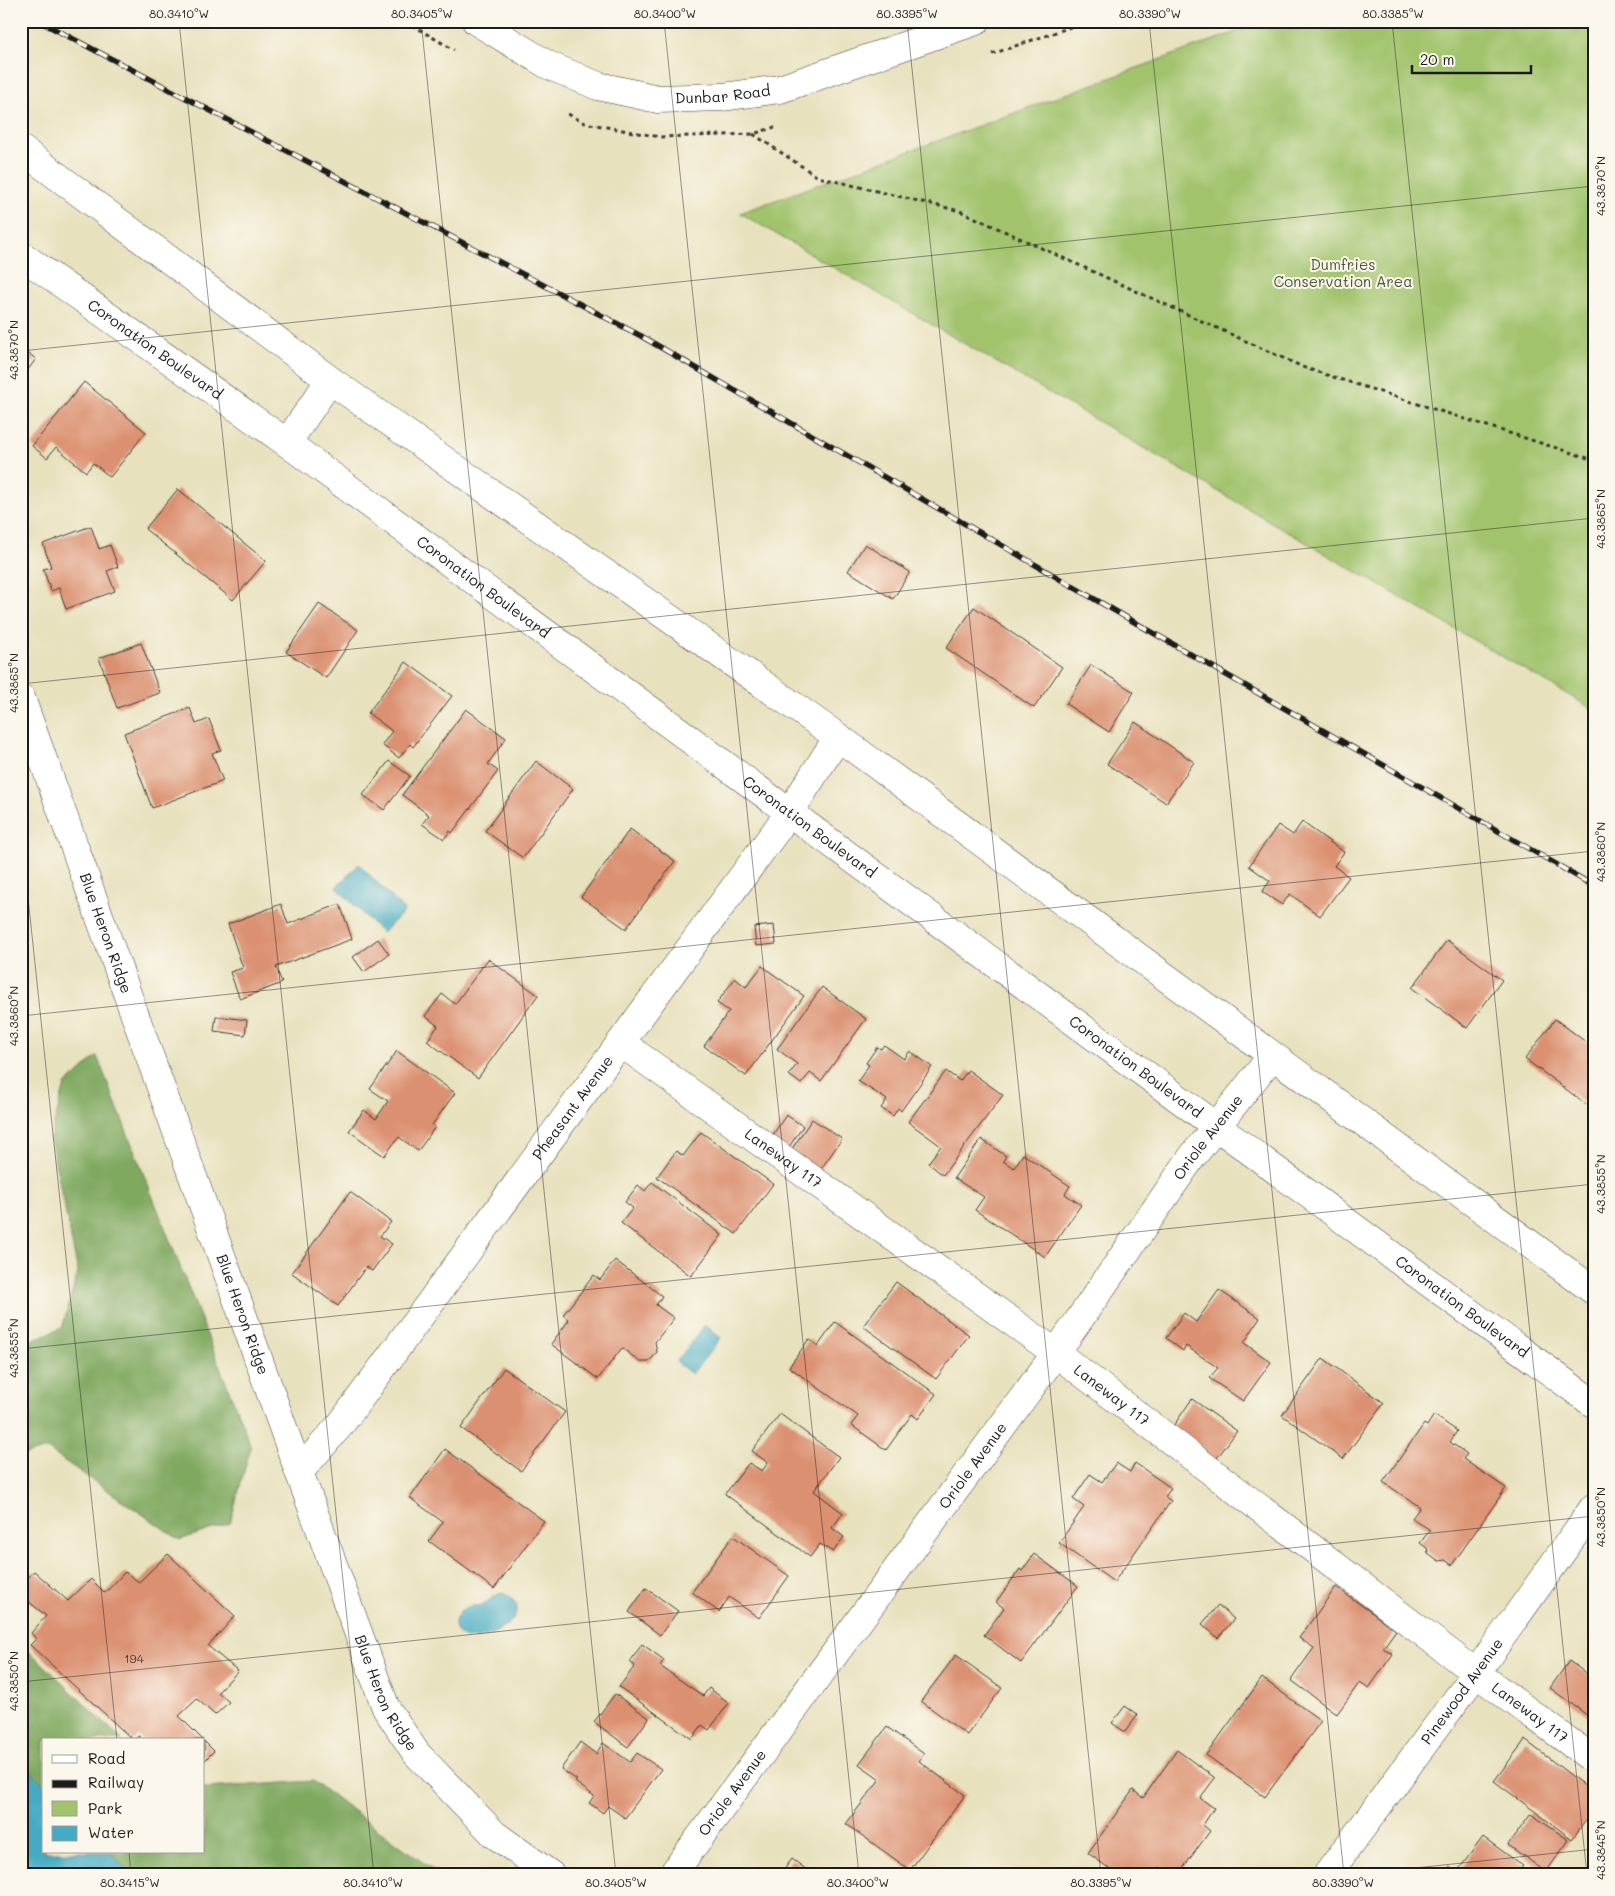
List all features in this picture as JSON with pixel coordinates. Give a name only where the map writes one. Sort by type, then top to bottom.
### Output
[{"type":"street","name":"Dunbar Road","points":[[476,21],[548,65],[598,86],[658,99],[724,98],[780,90],[976,21]]},
{"type":"street","points":[[21,149],[330,380],[838,737],[1594,1291]]},
{"type":"street","name":"Coronation Boulevard","points":[[21,255],[287,443],[1594,1404]]},
{"type":"street","points":[[287,443],[330,380]]},
{"type":"street","name":"Blue Heron Ridge","points":[[21,698],[299,1472],[386,1708],[416,1753],[494,1834],[551,1875]]},
{"type":"street","name":"Pheasant Avenue","points":[[299,1472],[341,1424],[790,813],[838,737]]},
{"type":"street","name":"Laneway 117","points":[[620,1043],[1056,1353],[1476,1673],[1594,1760]]},
{"type":"street","name":"Oriole Avenue","points":[[672,1875],[1056,1353],[1215,1126],[1272,1056]]},
{"type":"street","name":"Pinewood Avenue","points":[[1327,1875],[1476,1673],[1594,1506]]},
{"type":"path","points":[[753,134],[818,177],[960,211],[1305,368],[1594,460]]},
{"type":"green space","name":"Dumfries Conservation Area","points":[[1266,21],[1594,21],[1594,710],[740,213]]},
{"type":"green space","points":[[97,1056],[251,1446],[230,1523],[180,1540],[47,1449],[21,1456],[21,1344],[62,1328],[78,1272],[50,1138],[65,1085]]},
{"type":"green space","points":[[21,1643],[120,1738],[42,1738],[42,1783],[21,1762]]},
{"type":"green space","points":[[313,1781],[440,1875],[131,1875],[112,1854],[205,1854],[205,1788]]},
{"type":"water","points":[[359,864],[405,911],[382,933],[336,887]]},
{"type":"water","points":[[705,1325],[721,1338],[692,1374],[676,1362]]},
{"type":"water","points":[[502,1593],[512,1599],[517,1606],[516,1614],[511,1621],[495,1633],[485,1636],[468,1638],[458,1633],[455,1620],[463,1610],[471,1606],[481,1606]]},
{"type":"water","points":[[21,1762],[42,1783],[42,1854],[112,1854],[131,1875],[21,1875]]},
{"type":"building","points":[[21,348],[36,359],[21,379]]},
{"type":"building","points":[[84,382],[146,432],[110,477],[93,463],[86,472],[56,447],[47,458],[32,446]]},
{"type":"building","points":[[178,489],[266,561],[233,600],[145,529]]},
{"type":"building","points":[[91,526],[99,549],[110,545],[118,567],[107,571],[115,591],[66,609],[59,588],[51,591],[43,569],[51,567],[43,544]]},
{"type":"building","points":[[865,544],[910,572],[893,599],[848,571]]},
{"type":"building","points":[[319,604],[358,630],[326,678],[286,652]]},
{"type":"building","points":[[974,607],[1062,667],[1034,708],[946,648]]},
{"type":"building","points":[[141,643],[160,693],[117,708],[99,658]]},
{"type":"building","points":[[406,662],[452,696],[413,747],[410,744],[399,758],[382,745],[392,731],[368,713]]},
{"type":"building","points":[[1091,665],[1134,692],[1109,732],[1066,704]]},
{"type":"building","points":[[190,708],[196,724],[209,719],[221,750],[212,753],[223,781],[152,808],[124,733]]},
{"type":"building","points":[[466,709],[506,738],[488,764],[498,771],[452,833],[450,831],[444,839],[422,824],[429,815],[402,795]]},
{"type":"building","points":[[1135,722],[1194,762],[1166,803],[1107,764]]},
{"type":"building","points":[[389,761],[410,776],[384,810],[363,795]]},
{"type":"building","points":[[536,761],[573,789],[523,858],[485,831]]},
{"type":"building","points":[[1302,822],[1344,852],[1334,866],[1349,877],[1320,916],[1290,894],[1282,905],[1262,892],[1270,881],[1249,866],[1278,825],[1293,835]]},
{"type":"building","points":[[630,829],[675,861],[626,929],[581,897]]},
{"type":"building","points":[[281,904],[288,924],[340,904],[352,939],[276,967],[282,983],[240,999],[230,972],[243,968],[228,924]]},
{"type":"building","points":[[774,925],[776,944],[756,946],[754,927]]},
{"type":"building","points":[[378,939],[389,954],[364,972],[353,957]]},
{"type":"building","points":[[1447,940],[1502,980],[1467,1028],[1412,988]]},
{"type":"building","points":[[488,959],[538,995],[478,1078],[427,1041],[438,1026],[425,1016],[442,994],[455,1004]]},
{"type":"building","points":[[762,966],[804,996],[746,1076],[704,1046],[729,1011],[717,1003],[735,978],[746,987]]},
{"type":"building","points":[[822,987],[866,1019],[821,1081],[810,1073],[801,1084],[789,1075],[797,1064],[777,1049]]},
{"type":"building","points":[[216,1016],[247,1020],[245,1035],[214,1031]]},
{"type":"building","points":[[1555,1019],[1594,1048],[1594,1110],[1525,1059]]},
{"type":"building","points":[[884,1045],[904,1059],[910,1051],[932,1067],[901,1111],[898,1108],[893,1116],[881,1108],[887,1100],[858,1081],[869,1065],[866,1063],[877,1047],[881,1049]]},
{"type":"building","points":[[397,1051],[455,1093],[432,1125],[435,1127],[418,1151],[399,1137],[384,1156],[349,1131],[364,1110],[376,1119],[388,1101],[370,1089]]},
{"type":"building","points":[[968,1070],[1003,1095],[943,1175],[928,1163],[941,1146],[908,1122],[946,1071],[960,1081]]},
{"type":"building","points":[[786,1115],[803,1126],[783,1156],[766,1145]]},
{"type":"building","points":[[812,1119],[842,1139],[814,1179],[785,1159]]},
{"type":"building","points":[[701,1132],[773,1184],[736,1234],[657,1177],[676,1151],[683,1156]]},
{"type":"building","points":[[981,1139],[1006,1156],[1003,1161],[1014,1168],[1023,1154],[1070,1186],[1065,1194],[1081,1205],[1045,1257],[975,1210],[984,1197],[954,1178]]},
{"type":"building","points":[[652,1182],[722,1235],[691,1276],[621,1223],[633,1208],[625,1202],[638,1185],[645,1191]]},
{"type":"building","points":[[350,1192],[391,1222],[380,1236],[392,1244],[372,1271],[366,1267],[338,1306],[292,1273]]},
{"type":"building","points":[[615,1260],[662,1296],[656,1305],[674,1318],[655,1342],[657,1352],[649,1362],[640,1362],[622,1348],[598,1379],[551,1344],[569,1320],[563,1315],[594,1275],[600,1280]]},
{"type":"building","points":[[896,1282],[969,1335],[936,1379],[863,1326]]},
{"type":"building","points":[[1219,1290],[1260,1318],[1244,1343],[1271,1362],[1243,1401],[1209,1378],[1218,1368],[1186,1346],[1183,1351],[1166,1338],[1184,1313],[1196,1322]]},
{"type":"building","points":[[835,1322],[936,1394],[918,1419],[912,1414],[886,1450],[851,1425],[858,1416],[789,1367],[809,1339],[818,1346]]},
{"type":"building","points":[[1323,1358],[1384,1403],[1343,1459],[1282,1415]]},
{"type":"building","points":[[504,1368],[565,1412],[521,1471],[461,1428]]},
{"type":"building","points":[[1192,1399],[1237,1431],[1211,1466],[1167,1435]]},
{"type":"building","points":[[780,1414],[839,1457],[814,1491],[843,1513],[832,1528],[844,1537],[833,1552],[820,1544],[810,1557],[725,1494],[749,1463],[762,1471],[768,1463],[752,1451]]},
{"type":"building","points":[[1434,1415],[1457,1431],[1450,1442],[1467,1454],[1463,1459],[1506,1488],[1452,1565],[1445,1560],[1439,1561],[1428,1553],[1427,1548],[1420,1543],[1430,1530],[1412,1518],[1420,1507],[1383,1482],[1424,1424],[1427,1426]]},
{"type":"building","points":[[445,1449],[544,1521],[494,1589],[429,1541],[443,1522],[410,1498]]},
{"type":"building","points":[[1116,1463],[1130,1472],[1135,1463],[1171,1488],[1165,1497],[1171,1501],[1114,1582],[1059,1543],[1084,1507],[1073,1499],[1090,1474],[1102,1482]]},
{"type":"building","points":[[733,1536],[789,1576],[759,1618],[729,1597],[719,1612],[692,1592]]},
{"type":"building","points":[[168,1554],[235,1616],[208,1646],[238,1671],[218,1692],[229,1702],[215,1715],[197,1699],[179,1716],[201,1738],[141,1738],[139,1736],[131,1738],[30,1645],[36,1639],[31,1633],[46,1616],[21,1595],[21,1586],[34,1571],[68,1601],[91,1579],[105,1593],[125,1572],[139,1582]]},
{"type":"building","points":[[1034,1554],[1078,1586],[1021,1663],[984,1635],[1004,1608],[996,1602],[1020,1569],[1022,1571]]},
{"type":"building","points":[[1336,1587],[1396,1630],[1383,1648],[1393,1654],[1369,1688],[1360,1682],[1337,1714],[1291,1680],[1314,1648],[1299,1638]]},
{"type":"building","points":[[646,1588],[678,1611],[660,1635],[629,1612]]},
{"type":"building","points":[[1218,1605],[1234,1619],[1218,1638],[1202,1624]]},
{"type":"building","points":[[642,1644],[664,1660],[660,1666],[703,1696],[709,1688],[729,1703],[709,1730],[702,1725],[692,1739],[619,1687],[635,1666],[630,1662]]},
{"type":"building","points":[[956,1655],[1002,1688],[967,1735],[921,1701]]},
{"type":"building","points":[[1569,1661],[1594,1679],[1594,1714],[1591,1718],[1550,1688]]},
{"type":"building","points":[[1262,1678],[1321,1721],[1265,1797],[1206,1755]]},
{"type":"building","points":[[615,1694],[649,1718],[628,1747],[594,1722]]},
{"type":"building","points":[[1125,1706],[1138,1715],[1125,1732],[1112,1723]]},
{"type":"building","points":[[887,1727],[924,1754],[919,1761],[965,1795],[910,1870],[846,1824],[880,1779],[859,1764]]},
{"type":"building","points":[[1525,1740],[1594,1793],[1594,1810],[1572,1839],[1494,1781]]},
{"type":"building","points":[[205,1742],[214,1751],[205,1760]]},
{"type":"building","points":[[580,1742],[596,1754],[603,1743],[630,1762],[637,1753],[661,1769],[625,1818],[608,1806],[603,1813],[589,1803],[594,1796],[575,1782],[577,1780],[561,1769]]},
{"type":"building","points":[[1177,1750],[1215,1778],[1200,1798],[1214,1808],[1203,1825],[1210,1831],[1178,1875],[1171,1875],[1160,1867],[1155,1875],[1118,1875],[1088,1853],[1133,1790],[1143,1798]]},
{"type":"building","points":[[1531,1814],[1569,1840],[1546,1872],[1508,1845]]},
{"type":"building","points":[[1483,1837],[1523,1866],[1516,1875],[1443,1875],[1449,1867],[1457,1872]]},
{"type":"building","points":[[792,1859],[814,1875],[780,1875]]},
{"type":"railway","points":[[39,21],[641,336],[1594,886]]}]
